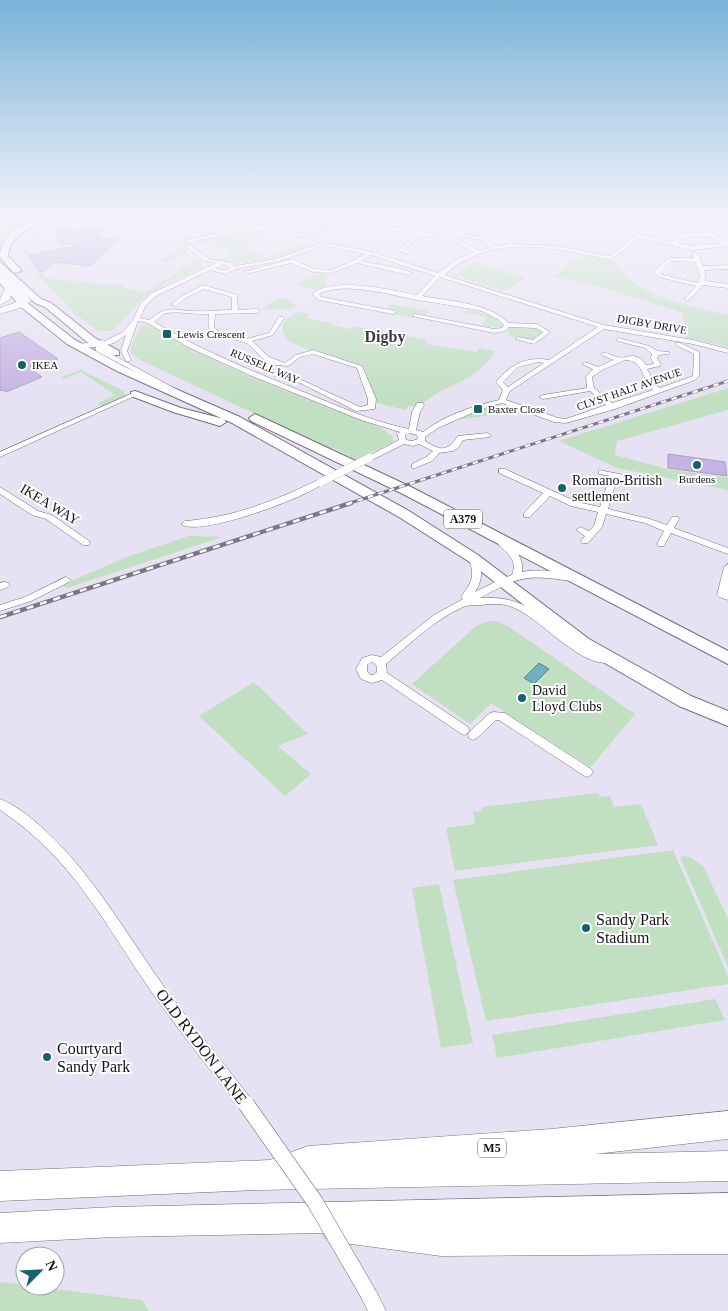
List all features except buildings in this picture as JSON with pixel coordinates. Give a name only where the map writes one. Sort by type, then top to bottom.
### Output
[{"type":"highway","name":"M5","points":[[258,1175],[308,1161],[552,1144],[728,1124]]},
{"type":"highway","name":"M5","points":[[0,1186],[258,1175],[728,1166]]},
{"type":"highway","points":[[0,1228],[270,1219],[728,1208]]},
{"type":"highway","points":[[270,1219],[441,1240],[728,1238]]},
{"type":"main road","name":"A379","points":[[10,279],[41,318],[79,346],[121,369],[236,420],[404,514],[510,579],[583,643],[685,701],[728,719]]},
{"type":"main road","points":[[26,279],[40,293],[48,305]]},
{"type":"main road","name":"A379","points":[[4,283],[27,301],[48,305],[100,345],[128,360],[406,490],[584,580],[728,658]]},
{"type":"main road","name":"A379","points":[[135,394],[177,410],[219,422],[290,450]]},
{"type":"street","points":[[128,360],[124,350],[140,309],[146,301],[160,291],[186,279]]},
{"type":"street","points":[[417,298],[432,279]]},
{"type":"street","name":"DIGBY DRIVE","points":[[455,279],[603,327],[676,339],[728,351]]},
{"type":"street","points":[[677,279],[728,286]]},
{"type":"street","points":[[680,299],[690,301],[702,284],[702,279]]},
{"type":"street","points":[[0,303],[6,298],[4,283]]},
{"type":"street","points":[[392,312],[385,308],[320,298],[315,295],[316,291],[321,289],[349,286],[417,298],[461,303],[490,312],[507,325],[537,326],[546,330],[545,335]]},
{"type":"street","points":[[174,305],[182,298],[203,287],[235,296],[234,311]]},
{"type":"street","points":[[456,298],[461,303]]},
{"type":"street","points":[[0,307],[27,301]]},
{"type":"street","points":[[0,312],[27,301]]},
{"type":"street","points":[[461,303],[471,301]]},
{"type":"street","points":[[150,322],[162,313],[172,310],[212,312],[257,311]]},
{"type":"street","points":[[0,312],[23,312],[41,318]]},
{"type":"street","points":[[212,312],[211,326],[214,330],[222,335],[246,341],[258,348],[266,358],[275,362],[286,365],[298,356],[313,352],[358,366],[362,370],[373,405],[369,409],[359,409],[302,382],[274,374],[268,368],[275,362]]},
{"type":"street","points":[[416,316],[427,316],[494,331],[504,330],[507,325]]},
{"type":"street","points":[[246,341],[271,334],[281,318]]},
{"type":"street","points":[[79,346],[100,345],[119,338],[135,322]]},
{"type":"street","name":"RUSSELL WAY","points":[[135,322],[150,322],[230,364],[388,428],[411,431]]},
{"type":"street","points":[[402,440],[401,434],[435,426],[478,407],[502,401],[507,390],[603,327]]},
{"type":"street","points":[[82,332],[99,338],[110,337],[126,331]]},
{"type":"street","points":[[518,339],[534,342],[545,335]]},
{"type":"street","points":[[545,335],[556,339]]},
{"type":"street","points":[[110,337],[100,345],[98,350],[179,391],[189,399]]},
{"type":"street","name":"CLYST HALT AVENUE","points":[[502,401],[557,420],[566,421],[691,380],[696,376],[696,352],[679,345],[676,339]]},
{"type":"street","points":[[619,340],[647,346],[656,353],[666,353]]},
{"type":"street","points":[[645,367],[658,365],[654,358],[656,353]]},
{"type":"street","points":[[604,354],[618,360]]},
{"type":"street","points":[[612,407],[591,390],[589,377],[598,369],[618,360],[634,358],[641,361],[645,367],[650,384],[659,391]]},
{"type":"street","points":[[507,390],[499,382],[513,367],[538,360],[550,362]]},
{"type":"street","points":[[585,364],[598,369]]},
{"type":"street","points":[[548,389],[553,394]]},
{"type":"street","points":[[543,397],[553,394],[591,390]]},
{"type":"street","points":[[0,455],[135,394]]},
{"type":"street","points":[[408,409],[418,408],[411,431]]},
{"type":"street","points":[[185,524],[243,516],[268,507],[402,440],[413,444],[435,426]]},
{"type":"street","name":"RUSSELL WAY","points":[[388,428],[402,440]]},
{"type":"street","points":[[411,431],[437,451],[449,450],[462,438],[474,432],[487,435]]},
{"type":"street","points":[[415,466],[433,457],[437,451]]},
{"type":"street","points":[[502,471],[525,484],[550,492],[574,504],[670,529],[728,551]]},
{"type":"street","points":[[602,472],[631,479]]},
{"type":"street","points":[[580,530],[588,538],[598,527],[614,476]]},
{"type":"street","name":"IKEA WAY","points":[[0,490],[35,513],[49,517],[86,543]]},
{"type":"street","points":[[406,490],[413,497],[507,546],[516,558],[519,566],[510,579]]},
{"type":"street","points":[[527,515],[550,492]]},
{"type":"street","points":[[661,544],[675,519]]},
{"type":"street","points":[[460,603],[478,583],[479,575],[473,558]]},
{"type":"street","points":[[728,567],[722,595],[728,597]]},
{"type":"street","points":[[381,663],[430,622],[460,603],[510,579],[546,574],[584,580]]},
{"type":"street","points":[[0,608],[28,599],[66,580]]},
{"type":"street","points":[[460,603],[496,601],[513,604],[535,615],[592,656],[610,660]]},
{"type":"street","points":[[371,660],[381,663],[384,668],[382,675],[372,678],[366,677],[360,669],[365,661],[371,660]]},
{"type":"street","points":[[382,675],[468,733],[494,716],[502,716],[587,772]]},
{"type":"street","name":"OLD RYDON LANE","points":[[0,804],[38,830],[70,864],[112,921],[158,990],[246,1104],[315,1202],[377,1311]]},
{"type":"green space","points":[[42,279],[110,285],[117,283],[126,288],[145,292],[166,279],[175,279],[141,300],[112,331],[99,331],[72,312]]},
{"type":"green space","points":[[305,279],[327,279],[326,286],[313,291],[296,283]]},
{"type":"green space","points":[[467,279],[523,279],[505,291]]},
{"type":"green space","points":[[566,279],[631,279],[650,292],[665,298],[728,315],[728,347],[687,338],[683,313],[611,290]]},
{"type":"green space","points":[[278,298],[290,300],[297,305],[293,309],[261,309]]},
{"type":"green space","points":[[390,304],[428,311],[425,315],[415,315],[412,318],[391,314],[394,311],[388,308]]},
{"type":"green space","points":[[470,310],[493,316],[505,326],[503,328],[476,325],[483,325],[486,317],[462,312]]},
{"type":"green space","points":[[296,312],[310,314],[307,318],[350,329],[353,326],[428,340],[425,344],[477,352],[480,348],[495,351],[488,362],[471,376],[441,391],[422,404],[418,403],[415,407],[408,406],[405,410],[377,403],[363,366],[310,350],[286,338],[282,327],[286,319]]},
{"type":"green space","points":[[149,324],[233,369],[381,428],[392,436],[394,442],[355,460],[334,448],[330,449],[138,359],[131,353],[131,347],[141,325]]},
{"type":"green space","points":[[533,326],[546,332],[533,341],[510,336],[507,331],[511,327]]},
{"type":"green space","points":[[81,370],[124,391],[125,396],[103,407],[98,403],[115,395],[81,372],[64,379],[61,377]]},
{"type":"green space","points":[[728,388],[728,410],[617,441],[615,455],[667,469],[728,478],[728,490],[617,468],[559,441]]},
{"type":"green space","points":[[500,403],[499,409],[491,415],[456,420],[486,406]]},
{"type":"green space","points":[[188,536],[222,537],[67,588],[62,585],[127,557]]},
{"type":"green space","name":"David Lloyd Clubs","points":[[489,621],[497,621],[511,628],[635,714],[590,768],[491,703],[470,724],[412,684],[476,626]]},
{"type":"green space","points":[[254,682],[308,734],[278,746],[311,774],[285,796],[199,716]]},
{"type":"green space","points":[[598,793],[600,797],[610,796],[614,807],[641,804],[658,845],[455,871],[446,828],[475,824],[473,812],[482,811],[482,807]]},
{"type":"green space","name":"Sandy Park Stadium","points":[[673,850],[728,976],[728,984],[486,1021],[453,880]]},
{"type":"green space","name":"Sandy Park Stadium","points":[[687,856],[703,866],[728,919],[728,967],[680,857]]},
{"type":"green space","points":[[439,884],[473,1043],[441,1048],[412,888]]},
{"type":"green space","points":[[715,999],[725,1020],[497,1058],[492,1035]]},
{"type":"green space","points":[[0,1282],[15,1284],[15,1296],[65,1296],[65,1290],[142,1300],[149,1311],[0,1311]]},
{"type":"water","points":[[539,663],[549,669],[534,684],[524,678]]},
{"type":"railway","points":[[347,504],[728,381]]},
{"type":"railway","points":[[0,617],[351,503]]},
{"type":"place","name":"Lewis Crescent","points":[[167,334]]},
{"type":"place","name":"IKEA","points":[[22,365]]},
{"type":"place","name":"Baxter Close","points":[[478,409]]},
{"type":"place","name":"Burdens","points":[[697,465]]},
{"type":"place","name":"Romano-British settlement","points":[[562,488]]},
{"type":"place","name":"David Lloyd Clubs","points":[[522,698]]},
{"type":"place","name":"Sandy Park Stadium","points":[[586,928]]},
{"type":"place","name":"Courtyard Sandy Park","points":[[47,1057]]},
{"type":"district","name":"Digby","points":[[385,336]]}]
